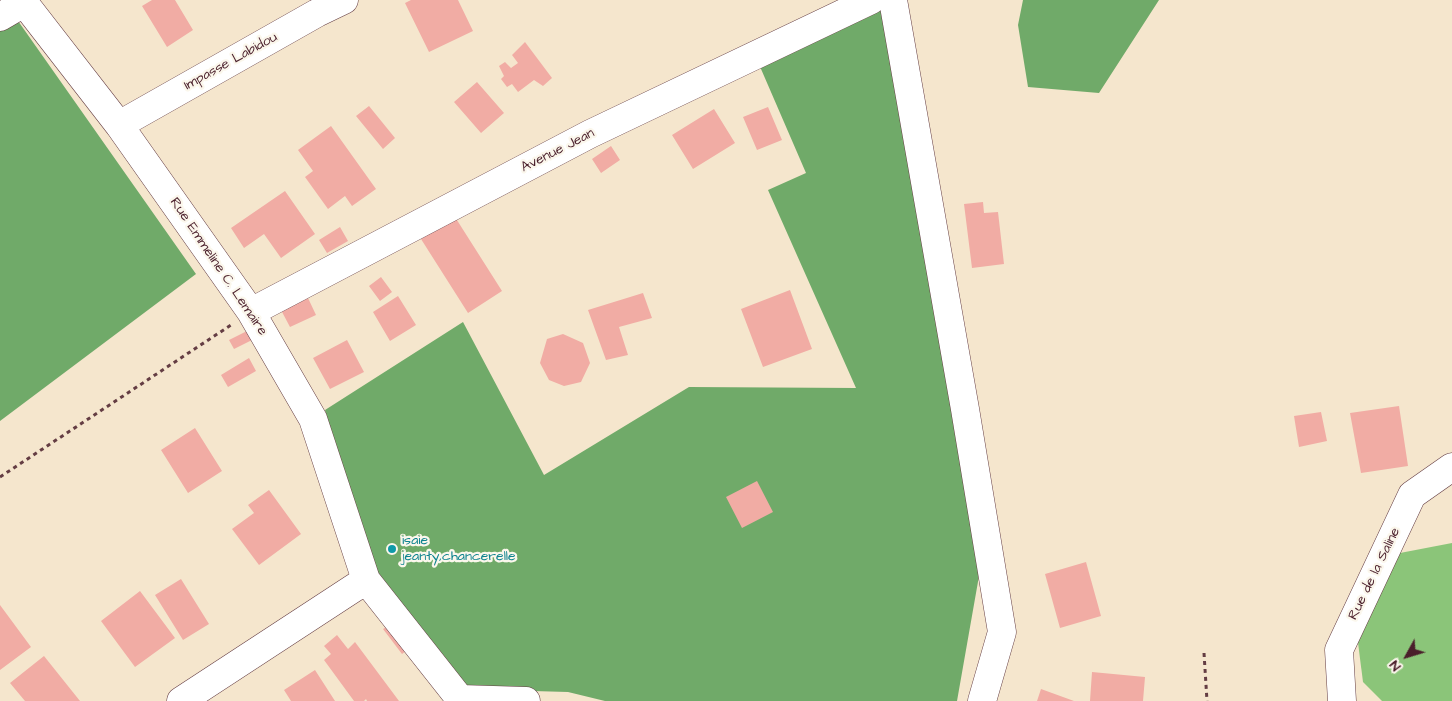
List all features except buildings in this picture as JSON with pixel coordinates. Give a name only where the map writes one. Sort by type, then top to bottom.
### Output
[{"type":"street","name":"Impasse Labidou","points":[[119,125],[317,13],[344,0]]},
{"type":"street","name":"Avenue Jean","points":[[251,312],[590,134],[871,0]]},
{"type":"street","points":[[893,0],[1002,632],[982,701]]},
{"type":"street","name":"Rue Emmeline C. Lemaire","points":[[23,1],[119,125],[251,312],[313,419],[366,580]]},
{"type":"street","points":[[0,17],[23,1]]},
{"type":"street","name":"Rue de la Saline","points":[[1342,701],[1339,650],[1412,495],[1452,467]]},
{"type":"street","points":[[181,701],[366,580],[460,700],[526,701]]},
{"type":"path","points":[[0,477],[251,312]]},
{"type":"path","points":[[1204,653],[1207,701]]},
{"type":"green space","points":[[1023,0],[1159,0],[1099,93],[1028,87],[1018,25]]},
{"type":"green space","points":[[4,1],[196,274],[0,421],[0,3]]},
{"type":"green space","points":[[888,3],[979,576],[957,701],[605,701],[568,692],[462,689],[364,556],[325,410],[463,322],[544,475],[689,387],[856,388],[768,190],[806,173],[758,62]]},
{"type":"green space","points":[[1452,543],[1452,701],[1382,701],[1363,682],[1356,627],[1400,553]]},
{"type":"place","name":"isaie jeanty,chancerelle","points":[[392,549]]}]
